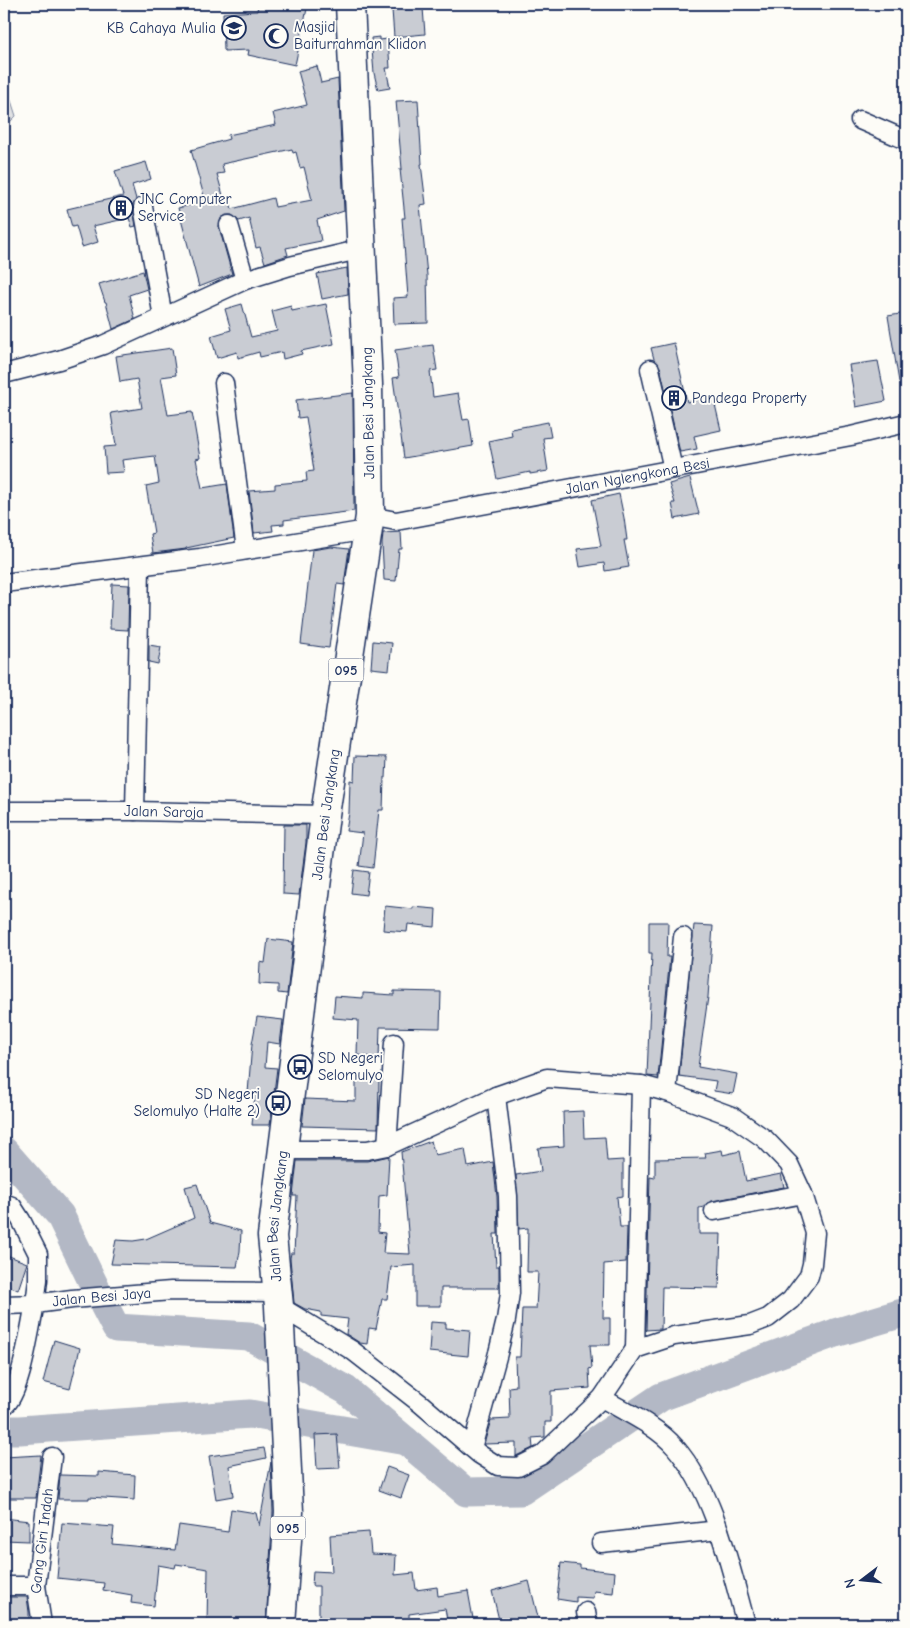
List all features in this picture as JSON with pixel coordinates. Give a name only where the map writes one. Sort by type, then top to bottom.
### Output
[{"type":"main road","name":"Jalan Besi Jangkang","points":[[281,1624],[289,1512],[272,1236],[324,815],[369,523],[368,384],[350,4]]},
{"type":"street","points":[[860,120],[906,140]]},
{"type":"street","points":[[143,207],[164,317]]},
{"type":"street","points":[[229,226],[245,280]]},
{"type":"street","points":[[4,374],[60,360],[85,351],[245,280],[290,266],[362,249]]},
{"type":"street","points":[[650,369],[673,469]]},
{"type":"street","points":[[224,383],[246,550]]},
{"type":"street","name":"Jalan Nglengkong Besi","points":[[369,523],[396,521],[851,436],[906,423]]},
{"type":"street","points":[[4,583],[140,566],[246,550],[369,523]]},
{"type":"street","points":[[135,810],[140,566]]},
{"type":"street","name":"Jalan Saroja","points":[[4,811],[135,810],[324,815]]},
{"type":"street","points":[[667,1092],[684,937]]},
{"type":"street","points":[[387,1146],[394,1043]]},
{"type":"street","points":[[284,1150],[367,1150],[387,1146],[496,1096],[548,1078],[641,1085],[667,1092],[732,1116],[749,1126],[765,1139],[789,1164],[803,1194],[814,1233],[812,1264],[809,1276],[791,1300],[768,1318],[750,1325],[674,1336],[635,1349]]},
{"type":"street","points":[[278,1310],[353,1351],[421,1404],[472,1448],[498,1466],[518,1467],[542,1455],[602,1398],[635,1349],[641,1085]]},
{"type":"street","points":[[472,1448],[500,1345],[510,1293],[508,1196],[496,1096]]},
{"type":"street","points":[[714,1211],[803,1194]]},
{"type":"street","points":[[4,1203],[12,1206],[38,1254],[38,1280],[35,1304],[4,1305]]},
{"type":"street","name":"Jalan Besi Jaya","points":[[4,1406],[9,1403],[16,1388],[35,1304],[171,1291],[278,1310]]},
{"type":"street","points":[[602,1398],[653,1429],[674,1446],[698,1481],[719,1530],[746,1624]]},
{"type":"street","name":"Gang Giri Indah","points":[[42,1624],[36,1586],[52,1457]]},
{"type":"street","points":[[600,1542],[719,1530]]},
{"type":"street","points":[[4,1586],[36,1586]]},
{"type":"shaded area","points":[[4,79],[16,116],[4,128]]},
{"type":"building","name":"Masjid Baiturrahman Klidon","points":[[258,4],[308,4],[295,65],[248,55],[249,50],[224,51],[223,13],[257,11]]},
{"type":"building","points":[[423,8],[425,34],[394,37],[392,10]]},
{"type":"building","points":[[379,37],[379,40],[388,39],[390,68],[386,68],[390,88],[378,90],[374,73],[371,38]]},
{"type":"building","points":[[317,66],[321,83],[338,79],[344,211],[317,220],[321,241],[286,248],[288,255],[265,263],[260,247],[256,248],[249,218],[239,221],[232,215],[226,215],[221,218],[219,227],[232,274],[199,287],[178,208],[199,203],[197,198],[204,196],[191,150],[229,139],[228,135],[276,125],[273,113],[307,105],[298,71]],"holes":[[[292,149],[293,153],[296,152],[300,168],[304,167],[312,200],[275,207],[273,198],[232,209],[229,198],[224,199],[217,174],[224,173],[222,164]]]},
{"type":"building","points":[[418,100],[421,164],[426,204],[420,205],[427,275],[428,323],[394,324],[393,298],[408,297],[402,218],[405,218],[400,169],[402,169],[396,101]]},
{"type":"building","points":[[146,162],[151,179],[132,185],[136,199],[133,208],[136,226],[132,227],[129,218],[93,226],[98,242],[82,247],[76,226],[72,227],[67,209],[123,196],[115,171]]},
{"type":"building","points":[[347,268],[348,294],[322,299],[317,274]]},
{"type":"building","points":[[143,271],[147,289],[129,295],[135,319],[113,329],[99,284]]},
{"type":"building","points":[[242,304],[251,337],[277,331],[272,311],[291,306],[292,311],[326,304],[334,344],[301,351],[302,354],[283,359],[282,352],[260,357],[259,352],[238,358],[237,352],[217,358],[211,336],[231,330],[225,309]]},
{"type":"building","points":[[906,313],[906,382],[899,382],[888,316]]},
{"type":"building","name":"Pandega Property","points":[[674,343],[687,402],[713,396],[721,430],[694,436],[697,449],[680,452],[660,367],[654,359],[651,348]]},
{"type":"building","points":[[433,345],[437,370],[430,371],[433,397],[458,393],[463,420],[469,419],[473,446],[404,458],[393,378],[399,377],[395,350]]},
{"type":"building","points":[[172,348],[176,375],[161,377],[168,415],[192,412],[200,458],[196,459],[202,488],[227,484],[234,538],[186,549],[153,553],[150,534],[154,533],[146,486],[159,483],[155,456],[122,460],[124,472],[106,473],[104,447],[116,446],[111,413],[142,408],[137,379],[120,382],[116,356]]},
{"type":"building","points":[[878,361],[886,401],[856,407],[849,365]]},
{"type":"building","points":[[353,393],[354,511],[284,520],[284,524],[272,525],[273,531],[254,533],[249,491],[275,489],[275,484],[307,481],[306,472],[314,471],[306,417],[298,418],[296,400]]},
{"type":"building","points":[[548,422],[551,437],[543,438],[548,471],[530,474],[530,472],[497,479],[489,441],[512,436],[511,429]]},
{"type":"building","points":[[690,478],[699,514],[675,519],[672,503],[675,503],[669,484]]},
{"type":"building","points":[[619,494],[624,518],[627,540],[624,540],[629,567],[605,571],[604,563],[580,567],[577,549],[601,546],[592,500]]},
{"type":"building","points":[[401,532],[402,549],[399,549],[396,581],[384,580],[383,533]]},
{"type":"building","points":[[331,547],[349,549],[344,585],[337,584],[329,648],[301,644],[312,550]]},
{"type":"building","points":[[112,584],[129,585],[128,630],[110,629]]},
{"type":"building","points":[[373,641],[392,643],[389,670],[371,668]]},
{"type":"building","points":[[149,645],[161,647],[158,664],[149,662]]},
{"type":"building","points":[[355,756],[387,757],[383,810],[379,810],[373,868],[359,866],[363,833],[346,831],[349,813],[350,780],[354,781]]},
{"type":"building","points":[[284,825],[306,825],[306,843],[299,895],[283,894]]},
{"type":"building","points":[[354,870],[369,872],[366,895],[351,893]]},
{"type":"building","points":[[385,906],[436,909],[435,927],[408,924],[407,932],[383,930]]},
{"type":"building","points":[[649,922],[668,922],[667,957],[670,957],[658,1077],[647,1076],[652,953],[649,953]]},
{"type":"building","points":[[694,925],[713,926],[708,997],[698,1067],[737,1074],[733,1094],[714,1091],[716,1081],[679,1076]]},
{"type":"building","points":[[268,939],[293,942],[287,994],[278,993],[278,985],[259,984],[260,962],[265,963]]},
{"type":"building","points":[[394,991],[441,992],[440,1028],[380,1027],[379,1058],[357,1055],[358,1020],[333,1018],[335,996],[363,998],[363,993],[394,995]]},
{"type":"building","points":[[257,1017],[283,1020],[280,1044],[267,1042],[265,1067],[277,1068],[270,1125],[252,1125],[255,1094],[248,1093],[252,1044]]},
{"type":"building","points":[[356,1077],[379,1079],[378,1128],[302,1126],[305,1099],[356,1101]]},
{"type":"building","points":[[583,1111],[584,1138],[605,1137],[607,1161],[623,1160],[623,1196],[617,1197],[620,1227],[627,1227],[626,1262],[604,1264],[603,1318],[610,1318],[610,1345],[590,1345],[592,1368],[589,1369],[590,1388],[551,1391],[551,1422],[545,1422],[545,1437],[532,1438],[533,1448],[516,1456],[516,1443],[484,1444],[491,1420],[510,1419],[509,1387],[516,1386],[515,1357],[520,1357],[522,1309],[536,1309],[538,1272],[527,1272],[528,1228],[519,1229],[516,1175],[541,1171],[538,1148],[564,1146],[563,1112]]},
{"type":"building","points":[[431,1141],[435,1155],[465,1149],[468,1167],[493,1162],[497,1197],[498,1234],[494,1234],[496,1266],[499,1266],[499,1288],[441,1288],[441,1306],[415,1306],[415,1265],[391,1267],[387,1299],[382,1299],[376,1329],[369,1328],[367,1344],[360,1343],[346,1334],[348,1319],[321,1316],[321,1312],[305,1309],[294,1303],[290,1258],[291,1253],[294,1253],[297,1196],[293,1196],[297,1161],[367,1161],[389,1156],[387,1195],[379,1196],[378,1232],[385,1233],[383,1253],[410,1254],[401,1152]]},
{"type":"building","points":[[722,1150],[723,1155],[740,1151],[746,1181],[781,1174],[784,1187],[712,1201],[699,1208],[699,1234],[721,1234],[719,1288],[662,1287],[661,1329],[646,1330],[650,1177],[655,1178],[655,1159],[706,1158],[705,1153]]},
{"type":"building","points":[[197,1184],[210,1223],[241,1231],[237,1267],[111,1264],[116,1240],[133,1241],[146,1239],[194,1218],[185,1187]]},
{"type":"building","points":[[4,1254],[27,1263],[18,1290],[4,1284]]},
{"type":"building","points":[[431,1322],[446,1323],[446,1328],[470,1330],[468,1356],[429,1352]]},
{"type":"building","points":[[54,1340],[80,1348],[70,1389],[43,1382]]},
{"type":"building","points":[[337,1434],[340,1468],[317,1469],[315,1435]]},
{"type":"building","points":[[264,1448],[266,1458],[229,1466],[233,1496],[216,1499],[209,1456]]},
{"type":"building","points":[[41,1455],[36,1498],[4,1498],[4,1457]]},
{"type":"building","points":[[271,1462],[273,1512],[266,1624],[207,1624],[208,1569],[176,1564],[175,1568],[158,1565],[154,1606],[131,1603],[132,1595],[103,1590],[104,1583],[57,1578],[62,1523],[114,1527],[112,1544],[175,1550],[179,1525],[228,1532],[231,1509],[256,1513],[259,1526]]},
{"type":"building","points":[[387,1467],[409,1475],[401,1498],[379,1490]]},
{"type":"building","points":[[99,1472],[135,1475],[134,1500],[89,1497],[89,1499],[58,1499],[60,1475],[99,1476]]},
{"type":"building","points":[[4,1518],[29,1521],[29,1541],[4,1540]]},
{"type":"building","points":[[369,1532],[371,1554],[396,1555],[395,1575],[414,1573],[416,1590],[437,1587],[438,1596],[468,1591],[474,1624],[448,1624],[445,1609],[409,1614],[409,1622],[319,1624],[319,1586],[312,1586],[313,1571],[332,1572],[330,1535]]},
{"type":"building","points":[[561,1563],[580,1565],[580,1568],[615,1572],[613,1593],[594,1591],[593,1598],[576,1597],[576,1602],[557,1599]]},
{"type":"building","points":[[529,1581],[539,1621],[526,1624],[500,1624],[492,1591]]},
{"type":"building","points":[[4,1597],[27,1597],[29,1624],[4,1624]]},
{"type":"waterway","points":[[4,1151],[60,1215],[96,1289]]},
{"type":"waterway","points":[[104,1305],[116,1328],[249,1336],[346,1390],[466,1492],[521,1491],[661,1397],[835,1333],[906,1312]]},
{"type":"waterway","points":[[4,1430],[250,1414],[406,1441]]},
{"type":"place","name":"KB Cahaya Mulia","points":[[234,28]]},
{"type":"place","name":"Masjid Baiturrahman Klidon","points":[[276,36]]},
{"type":"place","name":"JNC Computer Service","points":[[121,208]]},
{"type":"place","name":"Pandega Property","points":[[674,398]]},
{"type":"place","name":"SD Negeri Selomulyo","points":[[300,1067]]},
{"type":"place","name":"SD Negeri Selomulyo (Halte 2)","points":[[278,1103]]}]
